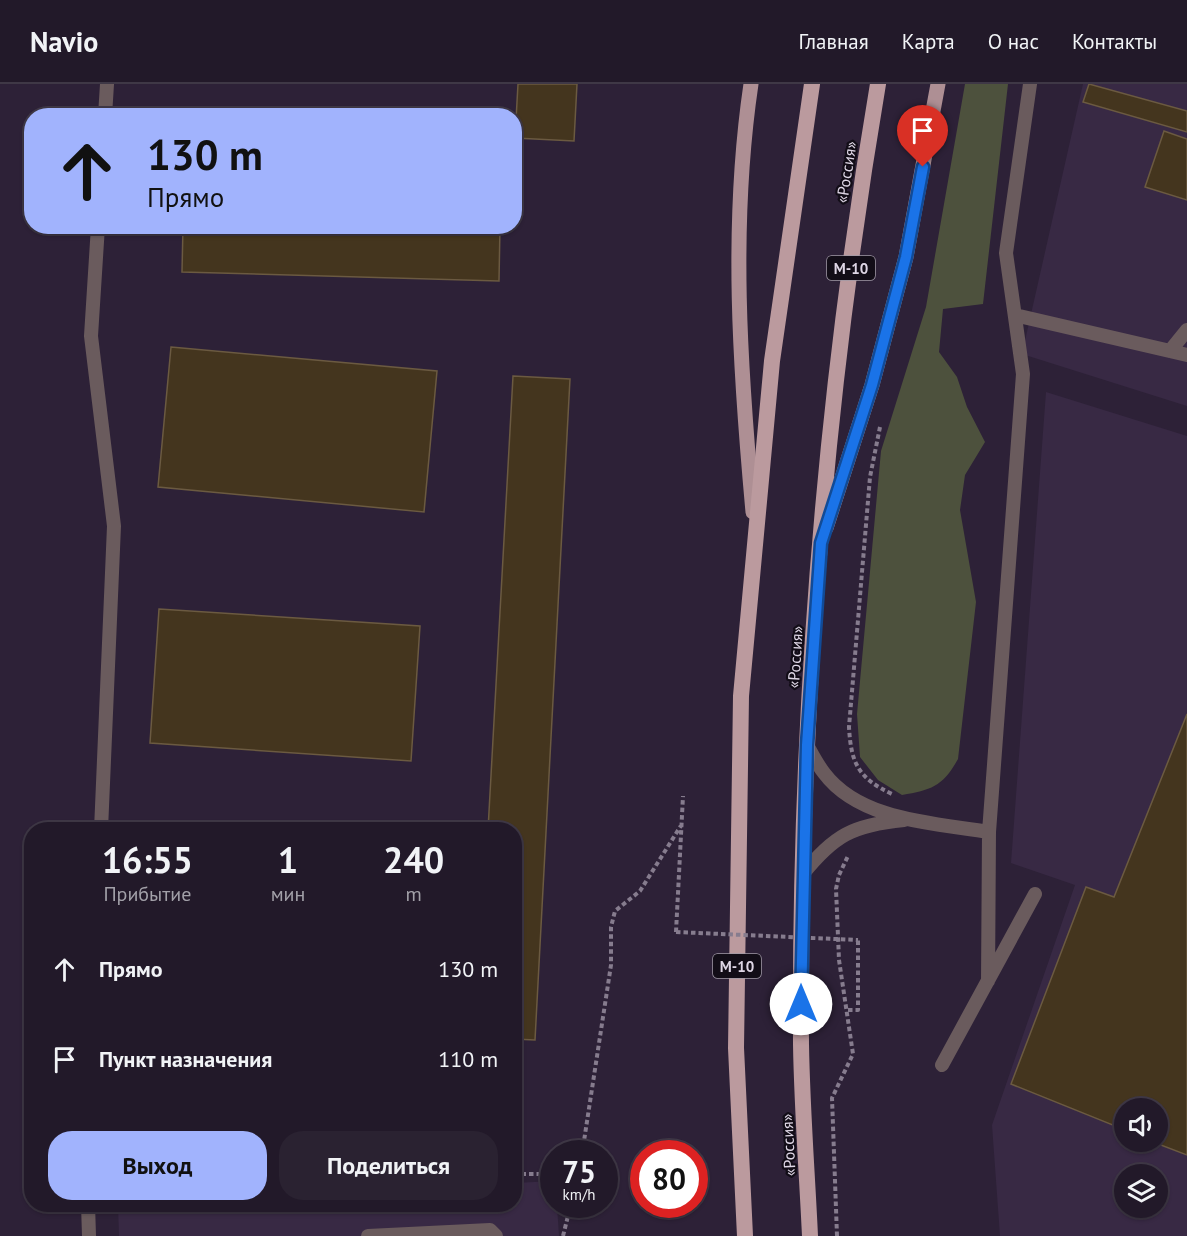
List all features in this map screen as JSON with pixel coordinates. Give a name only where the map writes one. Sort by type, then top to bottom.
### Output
[{"type":"highway","name":"М-10","points":[[744,1236],[736,1048],[741,696],[772,361],[812,84]]},
{"type":"highway","name":"«Россия»","points":[[810,1236],[801,1048],[802,874],[807,745],[821,543],[835,388],[878,84]]},
{"type":"main road","points":[[751,84],[738,232],[743,403],[755,537]]},
{"type":"main road","points":[[821,543],[872,385],[906,257],[939,84]]},
{"type":"lane","points":[[106,108],[107,84]]},
{"type":"lane","points":[[988,981],[989,832],[1023,374],[1006,253],[1030,84]]},
{"type":"lane","points":[[97,234],[91,336],[114,526],[101,822]]},
{"type":"lane","points":[[1015,315],[1187,355]]},
{"type":"lane","points":[[1170,351],[1187,330]]},
{"type":"lane","points":[[807,745],[824,774],[843,791],[870,807],[912,819],[989,832]]},
{"type":"lane","points":[[802,874],[824,848],[845,835],[867,826],[912,819]]},
{"type":"lane","points":[[942,1065],[1035,894]]},
{"type":"lane","points":[[88,1212],[89,1236]]},
{"type":"lane","points":[[368,1236],[490,1230],[496,1236]]},
{"type":"path","points":[[881,425],[870,477],[849,727],[853,760],[862,775],[878,788],[899,797]]},
{"type":"path","points":[[683,796],[676,932],[858,940],[858,1010],[848,1010]]},
{"type":"path","points":[[584,1140],[611,965],[611,927],[615,911],[640,891],[682,824]]},
{"type":"path","points":[[837,1236],[832,1098],[853,1054],[848,1010],[838,960],[836,889],[843,864],[850,853]]},
{"type":"path","points":[[522,1174],[540,1174]]},
{"type":"path","points":[[563,1236],[568,1218]]},
{"type":"shaded area","points":[[1083,84],[1187,84],[1187,406],[1022,354]]},
{"type":"shaded area","points":[[1046,392],[1187,436],[1187,1236],[1000,1236],[992,1125],[1075,885],[1011,863]]},
{"type":"shaded area","points":[[540,1182],[540,1218],[558,1218],[559,1236],[119,1236],[118,1212],[522,1212],[522,1183]]},
{"type":"green space","points":[[965,84],[1008,84],[983,304],[943,309],[939,352],[957,377],[967,407],[985,442],[965,475],[960,510],[976,602],[958,759],[942,781],[936,785],[929,789],[902,795],[878,780],[860,757],[857,714],[881,451],[926,307]]},
{"type":"building","points":[[518,84],[577,84],[574,141],[522,138],[522,108],[517,108]]},
{"type":"building","points":[[1089,84],[1187,111],[1187,132],[1083,102]]},
{"type":"building","points":[[1164,131],[1187,139],[1187,200],[1145,187]]},
{"type":"building","points":[[183,234],[500,234],[499,281],[182,272]]},
{"type":"building","points":[[171,347],[437,371],[424,512],[158,487]]},
{"type":"building","points":[[513,376],[570,379],[535,1040],[522,1039],[522,822],[488,822]]},
{"type":"building","points":[[159,609],[420,626],[411,761],[150,743]]},
{"type":"building","points":[[1187,714],[1187,1155],[1168,1148],[1168,1098],[1114,1098],[1114,1126],[1011,1084],[1086,887],[1114,897]]},
{"type":"route","points":[[801,1004],[802,874],[807,745],[821,543],[872,385],[906,257],[923,167]]}]
